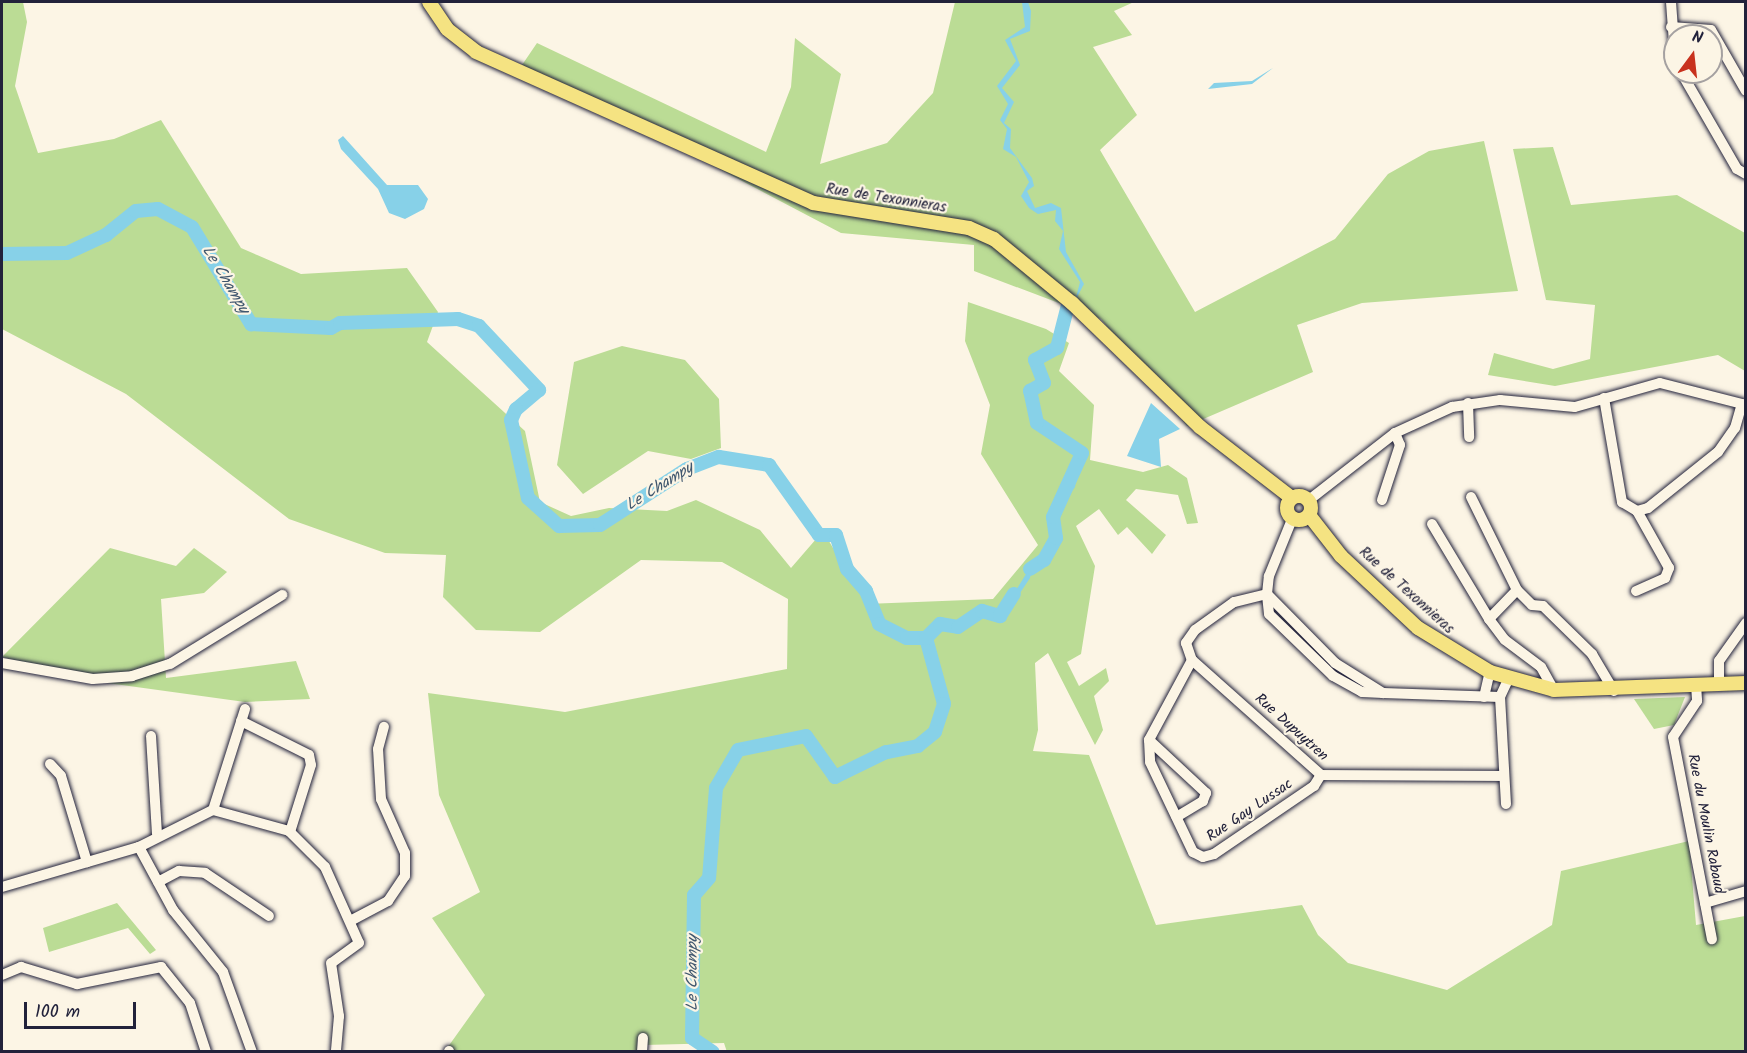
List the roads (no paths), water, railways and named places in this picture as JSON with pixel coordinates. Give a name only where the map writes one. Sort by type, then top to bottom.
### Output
[{"type":"main road","name":"Rue de Texonnieras","points":[[429,2],[447,29],[476,52],[813,204],[969,228],[994,239],[1072,303],[1200,427],[1292,498]]},
{"type":"main road","points":[[1292,498],[1309,500],[1309,515],[1293,517],[1287,508],[1292,498]]},
{"type":"main road","name":"Rue de Texonnieras","points":[[1309,515],[1341,556],[1418,628],[1490,672],[1554,690],[1614,691],[1746,683]]},
{"type":"street","points":[[1671,2],[1671,24]]},
{"type":"street","points":[[1723,51],[1746,91]]},
{"type":"street","points":[[1688,84],[1737,169],[1746,174]]},
{"type":"street","points":[[1309,500],[1395,434],[1468,403],[1500,400],[1575,407],[1660,383],[1744,404],[1735,428],[1718,452],[1648,508],[1636,511]]},
{"type":"street","points":[[1604,398],[1622,502],[1636,511],[1669,568],[1665,578],[1636,591]]},
{"type":"street","points":[[1468,403],[1469,437]]},
{"type":"street","points":[[1382,500],[1400,445],[1395,434]]},
{"type":"street","points":[[1471,497],[1517,590],[1532,605],[1543,606],[1585,647],[1614,691]]},
{"type":"street","points":[[1293,517],[1274,559],[1267,594],[1269,614],[1333,676],[1362,692],[1500,697]]},
{"type":"street","points":[[1432,524],[1489,619],[1546,673],[1554,690]]},
{"type":"street","points":[[1489,619],[1517,590]]},
{"type":"street","points":[[1176,816],[1203,801],[1206,793],[1149,740],[1192,660],[1186,644],[1195,630],[1244,597],[1267,594]]},
{"type":"street","points":[[2,663],[93,679],[132,675],[170,664],[282,595]]},
{"type":"street","points":[[1719,683],[1719,661],[1746,623]]},
{"type":"street","name":"Rue Dupuytren","points":[[1192,660],[1321,775],[1504,776]]},
{"type":"street","points":[[1484,697],[1490,672]]},
{"type":"street","points":[[1506,804],[1500,697],[1509,678]]},
{"type":"street","name":"Rue du Moulin Rabaud","points":[[1696,685],[1697,701],[1673,737],[1712,939]]},
{"type":"street","points":[[213,810],[245,709]]},
{"type":"street","points":[[241,721],[309,755],[311,765],[290,832]]},
{"type":"street","points":[[352,920],[388,901],[405,876],[405,853],[381,799],[378,749],[384,728]]},
{"type":"street","points":[[151,736],[157,834]]},
{"type":"street","name":"Rue Gay Lussac","points":[[1149,740],[1150,762],[1193,852],[1203,858],[1314,786],[1321,775]]},
{"type":"street","points":[[50,764],[61,776],[87,862]]},
{"type":"street","points":[[2,887],[140,847],[157,834],[213,810],[290,832],[325,867],[352,920],[359,943],[331,963],[339,1016],[336,1052]]},
{"type":"street","points":[[140,847],[172,910],[223,972],[252,1052]]},
{"type":"street","points":[[158,882],[179,872],[205,873],[269,916]]},
{"type":"street","points":[[1705,903],[1746,891]]},
{"type":"street","points":[[2,975],[21,967],[76,984],[161,967],[189,1003],[206,1052]]},
{"type":"street","points":[[642,1052],[644,1038]]},
{"type":"water","points":[[1022,2],[1028,2],[1031,11],[1030,31],[1010,39],[1020,65],[1002,88],[1014,102],[1004,123],[1011,129],[1010,148],[1032,178],[1034,186],[1027,191],[1035,208],[1051,203],[1061,208],[1066,252],[1084,284],[1075,301],[1080,282],[1059,249],[1063,231],[1055,221],[1056,210],[1038,214],[1029,208],[1021,196],[1029,182],[1016,157],[1003,149],[1007,129],[1000,120],[1008,104],[997,86],[1016,61],[1005,40],[1025,27]]},
{"type":"water","points":[[1273,68],[1252,84],[1208,89],[1214,83],[1252,81]]},
{"type":"water","points":[[343,136],[387,185],[418,185],[428,199],[424,209],[405,219],[389,213],[378,189],[341,149],[338,140]]},
{"type":"water","points":[[1066,307],[1067,327],[1059,351],[1036,364],[1048,383],[1033,391],[1038,420],[1048,432],[1083,449],[1086,456],[1079,460],[1075,487],[1057,511],[1060,527],[1058,537],[1044,562],[1032,568],[1030,578],[1006,614],[999,618],[978,613],[967,626],[955,631],[942,626],[931,638],[946,707],[934,737],[913,750],[872,760],[844,780],[832,779],[826,767],[842,777],[880,754],[918,746],[935,732],[944,704],[926,638],[940,624],[966,623],[975,612],[1000,616],[1031,566],[1044,560],[1056,538],[1053,517],[1062,493],[1072,487],[1076,465],[1082,453],[1047,435],[1037,423],[1030,391],[1044,383],[1034,364],[1035,360],[1057,348]]},
{"type":"water","points":[[1151,403],[1180,429],[1159,439],[1161,467],[1127,456]]},
{"type":"waterway","name":"Le Champy","points":[[2,254],[67,253],[106,235],[136,211],[158,209],[192,227],[251,324],[331,328],[340,323],[458,319],[479,326],[539,390],[516,409],[511,420],[528,498],[559,526],[600,525],[687,469],[719,457],[769,465],[819,535],[836,535],[847,569],[866,591],[879,624],[907,638],[926,638],[944,704],[935,732],[918,746],[886,752],[835,777],[806,736],[738,750],[716,788],[709,878],[694,895],[692,1038],[713,1052]]},
{"type":"waterway","points":[[1030,569],[1044,560],[1056,538],[1053,517],[1082,453],[1037,423],[1030,391],[1044,383],[1035,360],[1057,348],[1068,305]]},
{"type":"waterway","points":[[926,638],[940,624],[958,627],[982,611],[1000,616],[1014,594]]}]
